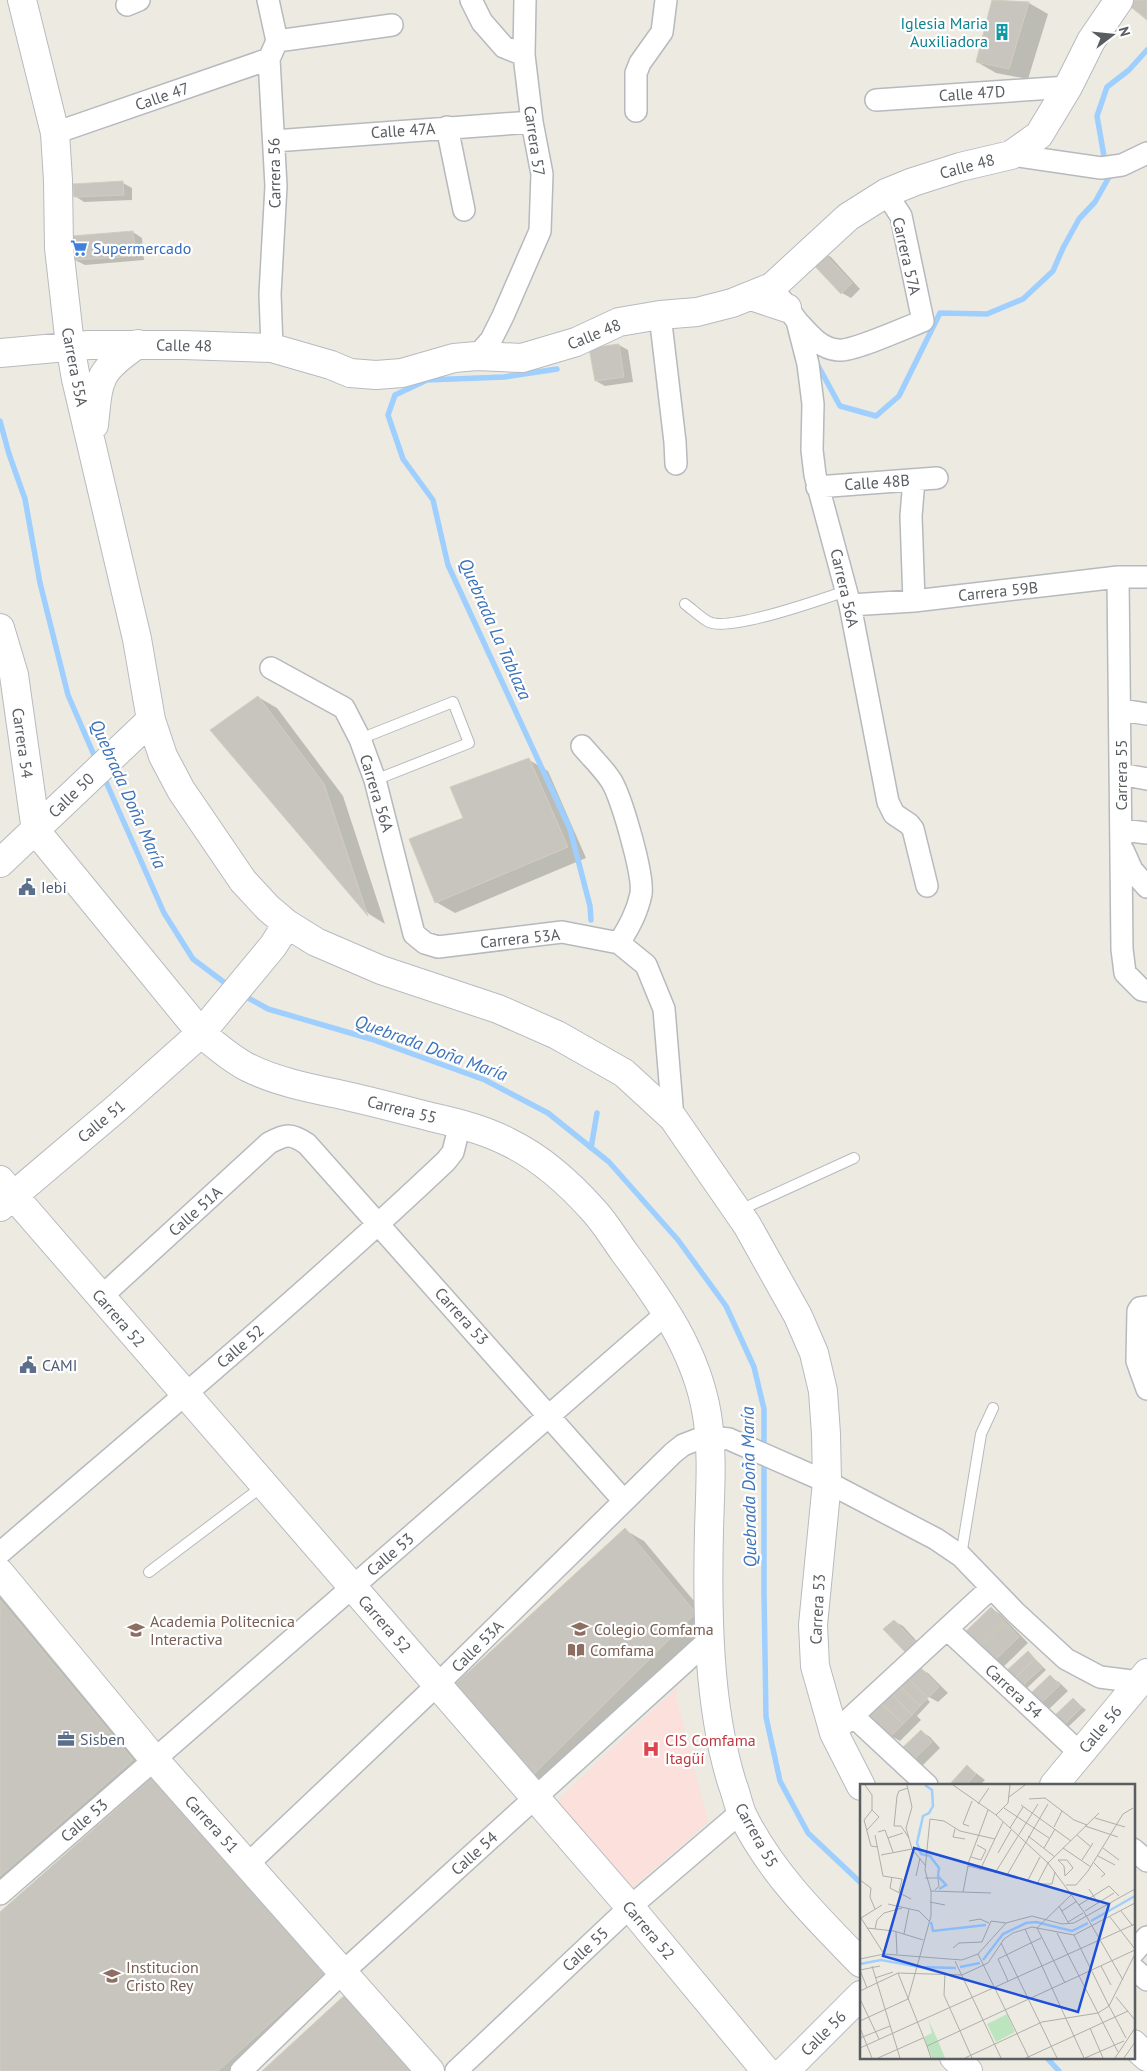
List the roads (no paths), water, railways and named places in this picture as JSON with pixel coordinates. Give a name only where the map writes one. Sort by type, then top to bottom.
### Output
[{"type":"street","name":"Carrera 56","points":[[268,0],[273,50],[276,186],[270,294],[272,348]]},
{"type":"street","points":[[471,0],[482,22],[504,47],[524,55]]},
{"type":"street","name":"Carrera 57","points":[[477,356],[491,340],[540,231],[542,174],[532,122],[524,55],[525,0]]},
{"type":"street","points":[[636,111],[636,73],[640,63],[662,32],[666,0]]},
{"type":"street","points":[[1011,155],[1039,135],[1068,87],[1091,41],[1119,0]]},
{"type":"street","name":"Carrera 55A","points":[[24,1],[55,133],[59,248],[70,345],[137,639],[146,724],[181,790],[242,881],[268,908],[280,935],[316,942],[381,970],[498,1009],[557,1035],[624,1073],[672,1118]]},
{"type":"street","name":"Calle 47","points":[[55,133],[273,50],[392,25]]},
{"type":"street","name":"Calle 47D","points":[[876,100],[1068,87]]},
{"type":"street","name":"Calle 47A","points":[[274,140],[532,122]]},
{"type":"street","points":[[447,127],[464,210]]},
{"type":"street","name":"Calle 48","points":[[5,352],[70,345],[138,344],[272,348],[331,365],[350,373],[376,376],[402,373],[454,358],[477,356],[522,358],[576,342],[619,322],[660,315],[697,312],[732,303],[776,303],[848,217],[886,193],[913,182],[1011,155],[1110,166],[1147,153]]},
{"type":"street","name":"Carrera 57A","points":[[776,303],[821,344],[838,351],[861,345],[923,321],[901,216],[886,193]]},
{"type":"street","name":"Carrera 56A","points":[[776,303],[808,364],[813,404],[812,450],[817,487],[830,526],[848,598],[888,802],[894,814],[909,824],[913,830],[926,886]]},
{"type":"street","points":[[660,315],[676,464]]},
{"type":"street","points":[[92,445],[98,389],[105,370],[138,344]]},
{"type":"street","name":"Calle 48B","points":[[817,487],[937,478]]},
{"type":"street","points":[[914,480],[911,516],[914,600]]},
{"type":"street","name":"Carrera 59B","points":[[848,598],[914,600],[1118,577],[1147,578]]},
{"type":"street","name":"Carrera 55","points":[[1118,577],[1121,710],[1122,949],[1125,973],[1142,990],[1147,991]]},
{"type":"street","name":"Carrera 54","points":[[0,628],[4,654],[14,675],[41,825]]},
{"type":"street","name":"Carrera 56A","points":[[271,668],[344,708],[360,739],[375,780],[414,934],[425,943],[438,947]]},
{"type":"street","points":[[1121,710],[1147,714]]},
{"type":"street","name":"Calle 50","points":[[0,863],[146,724]]},
{"type":"street","points":[[582,746],[611,780],[620,800],[634,848],[641,892],[634,918],[619,943]]},
{"type":"street","points":[[1120,774],[1147,779]]},
{"type":"street","name":"Carrera 55","points":[[41,825],[223,1051],[246,1066],[271,1077],[302,1086],[396,1106],[460,1124],[508,1142],[540,1160],[568,1184],[596,1213],[667,1313],[686,1346],[699,1380],[707,1416],[709,1437],[710,1639],[718,1719],[727,1767],[741,1812],[770,1862],[804,1905],[860,1962]]},
{"type":"street","points":[[1147,832],[1121,837],[1132,870],[1147,887]]},
{"type":"street","name":"Carrera 53A","points":[[438,947],[562,932],[619,943],[646,965],[664,1009],[672,1118]]},
{"type":"street","name":"Calle 51","points":[[4,1194],[118,1107],[204,1029],[280,935]]},
{"type":"street","name":"Carrera 53","points":[[672,1118],[747,1225],[798,1316],[814,1353],[824,1391],[827,1482],[813,1625],[815,1666],[844,1725],[860,1784]]},
{"type":"street","name":"Calle 52","points":[[0,1553],[379,1224],[446,1161],[453,1152],[460,1124]]},
{"type":"street","name":"Calle 51A","points":[[101,1297],[269,1143],[282,1136],[295,1136]]},
{"type":"street","name":"Carrera 53","points":[[295,1136],[308,1144],[549,1414],[624,1501]]},
{"type":"street","name":"Carrera 52","points":[[4,1194],[101,1297],[438,1684],[630,1907],[766,2071]]},
{"type":"street","points":[[1144,1308],[1138,1311],[1137,1361],[1147,1389]]},
{"type":"street","name":"Calle 53","points":[[0,1894],[667,1313]]},
{"type":"street","points":[[709,1437],[736,1442],[801,1470],[936,1539],[961,1556],[991,1588],[1066,1659],[1100,1677],[1122,1682],[1143,1678]]},
{"type":"street","name":"Calle 53A","points":[[248,1864],[438,1684],[673,1453],[683,1446],[709,1437]]},
{"type":"street","name":"Carrera 51","points":[[0,1573],[154,1759],[430,2071]]},
{"type":"street","points":[[926,1784],[844,1725],[991,1588]]},
{"type":"street","name":"Carrera 54","points":[[947,1629],[1080,1753]]},
{"type":"street","name":"Calle 54","points":[[242,2071],[343,1972],[710,1639]]},
{"type":"street","name":"Calle 56","points":[[1057,1784],[1080,1753],[1143,1678]]},
{"type":"street","name":"Calle 55","points":[[456,2071],[630,1907],[741,1812]]},
{"type":"street","points":[[1134,1850],[1147,1861]]},
{"type":"street","points":[[1134,1953],[1147,1937]]},
{"type":"street","points":[[1134,1969],[1147,1980]]},
{"type":"street","name":"Calle 56","points":[[785,2071],[860,1996]]},
{"type":"street","points":[[1134,2045],[1147,2057]]},
{"type":"street","points":[[955,2058],[968,2071]]},
{"type":"lane","points":[[685,604],[710,623],[722,624],[848,598]]},
{"type":"lane","points":[[360,739],[453,702],[469,743],[375,780]]},
{"type":"lane","points":[[737,1212],[854,1158]]},
{"type":"lane","points":[[961,1556],[981,1434],[993,1408]]},
{"type":"lane","points":[[149,1572],[263,1485]]},
{"type":"waterway","name":"Quebrada La Tablaza","points":[[1105,162],[1097,116],[1107,87],[1129,70],[1147,50]]},
{"type":"waterway","name":"Quebrada La Tablaza","points":[[815,360],[840,406],[876,416],[899,396],[940,313],[987,314],[1023,299],[1053,271],[1079,219],[1095,202],[1109,177],[1107,171]]},
{"type":"waterway","name":"Quebrada La Tablaza","points":[[557,369],[504,377],[427,380],[395,395],[388,415],[403,459],[433,500],[448,565],[570,829],[590,906],[591,920]]},
{"type":"waterway","name":"Quebrada Doña María","points":[[0,421],[9,454],[25,499],[40,583],[68,695],[97,762]]},
{"type":"waterway","name":"Quebrada Doña María","points":[[103,775],[164,913],[193,959],[229,986]]},
{"type":"waterway","name":"Quebrada Doña María","points":[[243,995],[268,1009],[371,1039],[485,1080],[548,1113],[609,1162],[678,1240],[726,1306],[754,1367],[764,1409],[764,1450]]},
{"type":"waterway","name":"Quebrada La Tablaza","points":[[591,1148],[597,1113]]},
{"type":"waterway","name":"Quebrada Doña María","points":[[764,1459],[766,1717],[780,1781],[808,1833],[860,1882]]},
{"type":"waterway","name":"Quebrada Doña María","points":[[1047,2058],[1059,2071]]},
{"type":"place","name":"Iglesia Maria Auxiliadora","points":[[1002,32]]},
{"type":"place","name":"Supermercado","points":[[79,248]]},
{"type":"place","name":"Iebi","points":[[27,887]]},
{"type":"place","name":"CAMI","points":[[28,1365]]},
{"type":"place","name":"Colegio Comfama","points":[[580,1629]]},
{"type":"place","name":"Academia Politecnica Interactiva","points":[[136,1630]]},
{"type":"place","name":"Comfama","points":[[576,1650]]},
{"type":"place","name":"Sisben","points":[[66,1739]]},
{"type":"place","name":"CIS Comfama Itagüí","points":[[651,1749]]},
{"type":"place","name":"Institucion Cristo Rey","points":[[112,1976]]}]
